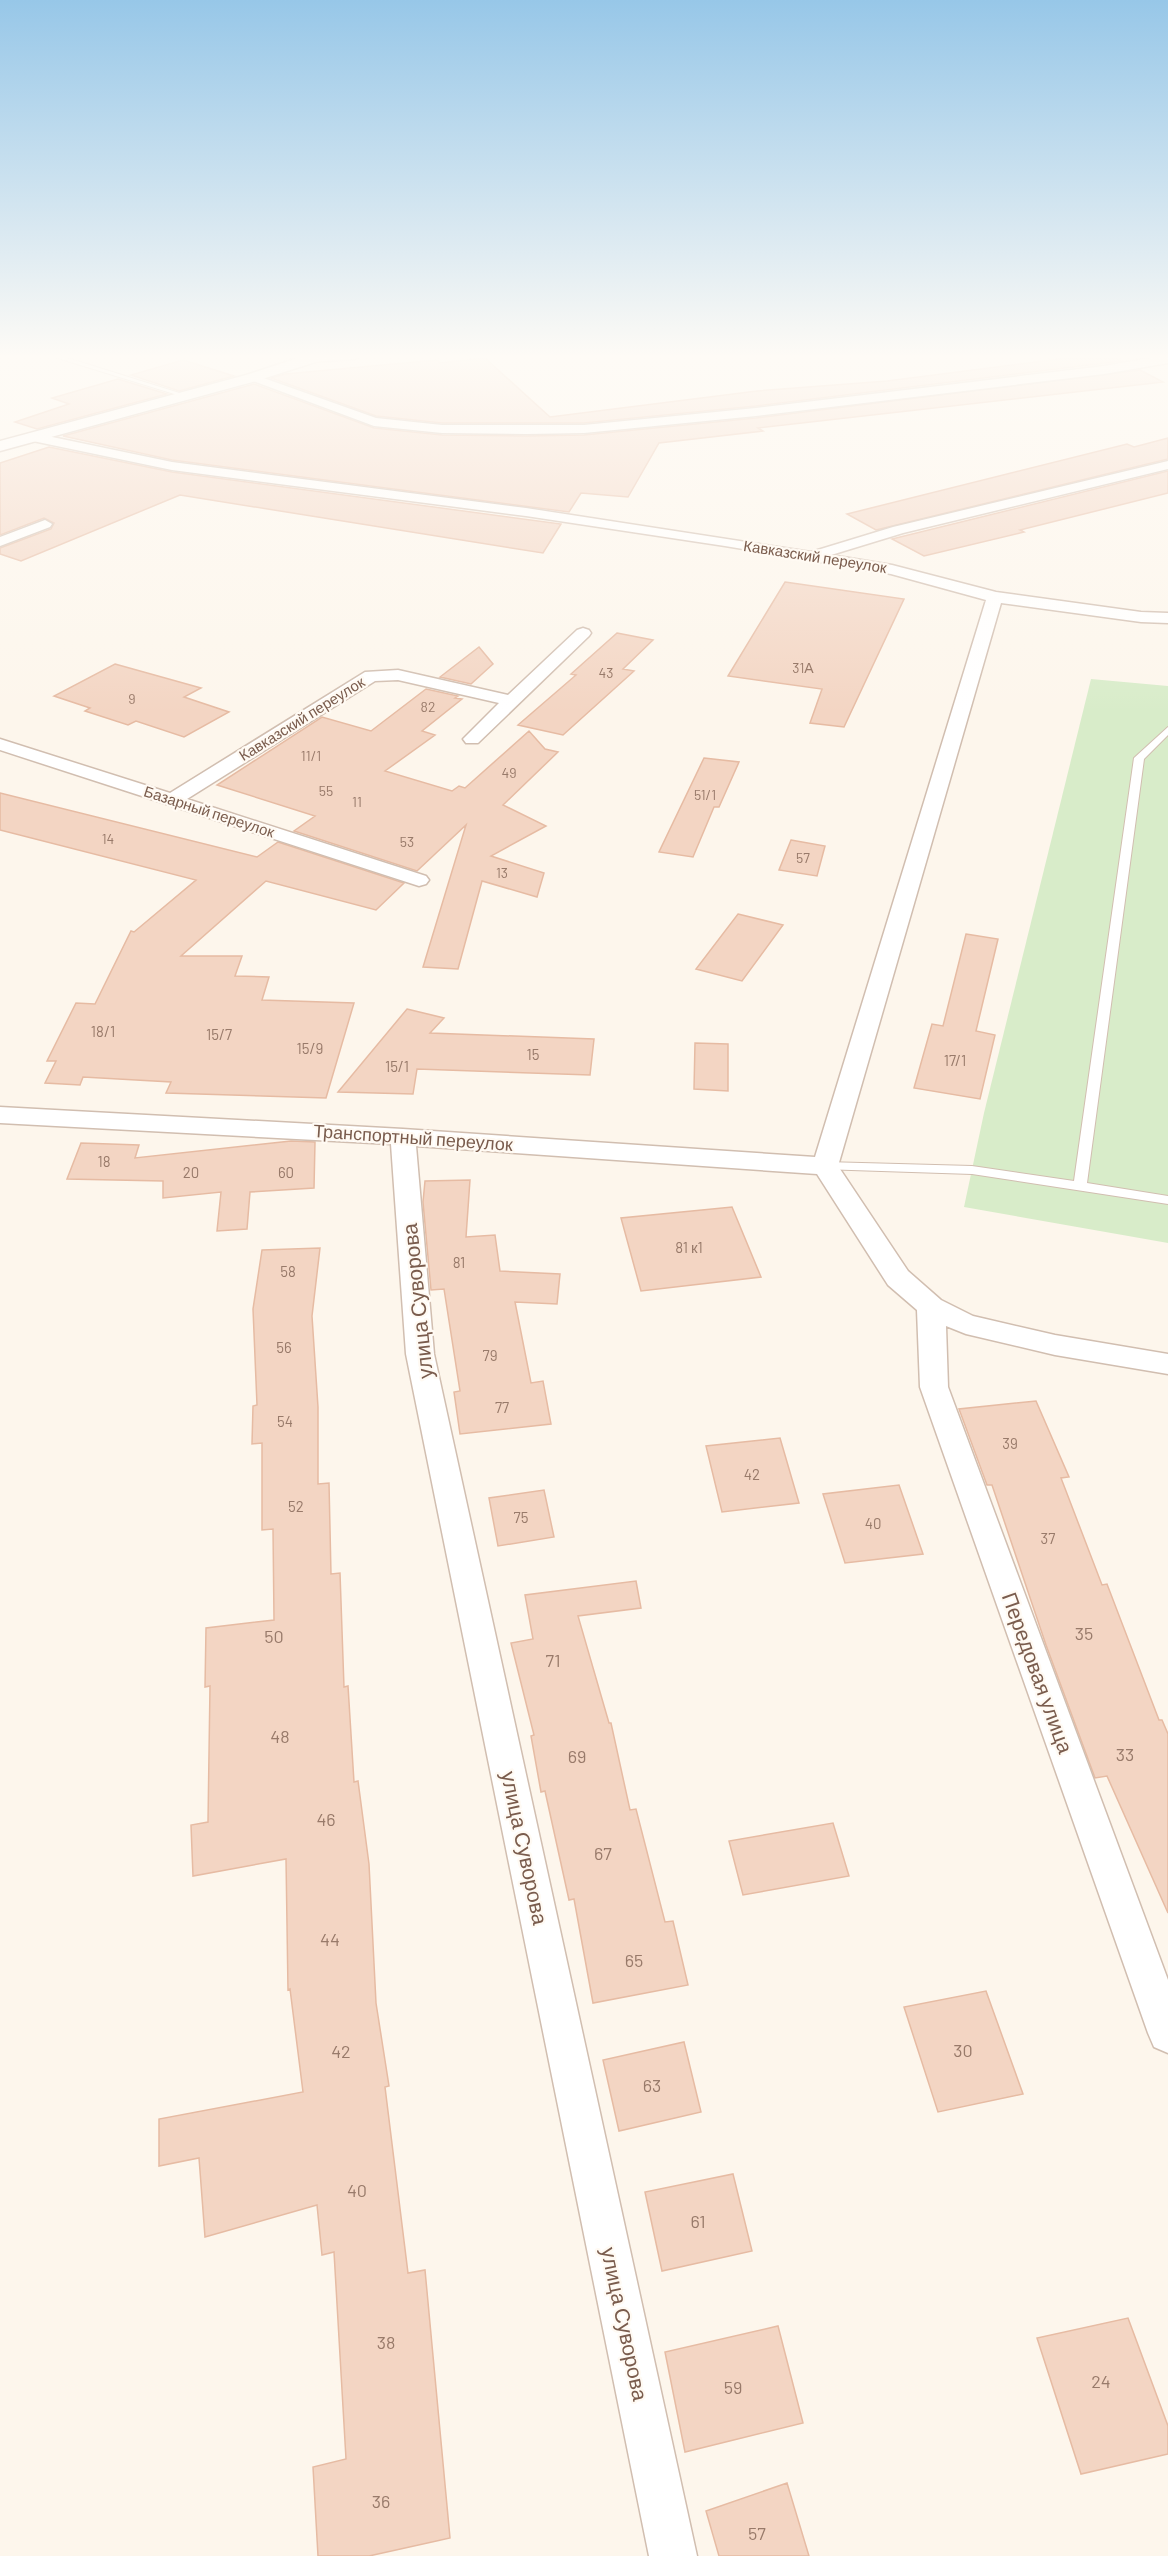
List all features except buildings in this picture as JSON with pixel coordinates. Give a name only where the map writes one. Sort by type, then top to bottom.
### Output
[{"type":"street","name":"Кавказский переулок","points":[[236,474],[526,512],[812,556],[892,570],[994,597],[1141,617],[1168,618]]},
{"type":"street","points":[[812,556],[898,530],[1129,474]]},
{"type":"street","points":[[0,542],[45,524]]},
{"type":"street","points":[[994,597],[825,1166],[898,1278],[931,1307],[966,1324],[1055,1345],[1168,1364]]},
{"type":"street","points":[[1141,617],[1168,613]]},
{"type":"street","points":[[472,739],[583,633]]},
{"type":"street","name":"Кавказский переулок","points":[[172,800],[371,676],[398,675],[512,701]]},
{"type":"street","name":"Базарный переулок","points":[[0,744],[419,880]]},
{"type":"street","name":"Транспортный переулок","points":[[0,1115],[403,1137],[825,1166]]},
{"type":"street","name":"улица Суворова","points":[[403,1137],[420,1354],[673,2556]]},
{"type":"street","name":"Передовая улица","points":[[931,1307],[934,1387],[1168,2033]]},
{"type":"lane","points":[[1080,1186],[1139,758],[1168,730]]},
{"type":"lane","points":[[825,1166],[972,1170],[1168,1200]]},
{"type":"green space","points":[[1091,679],[1168,686],[1168,1243],[964,1207],[984,1113]]}]
